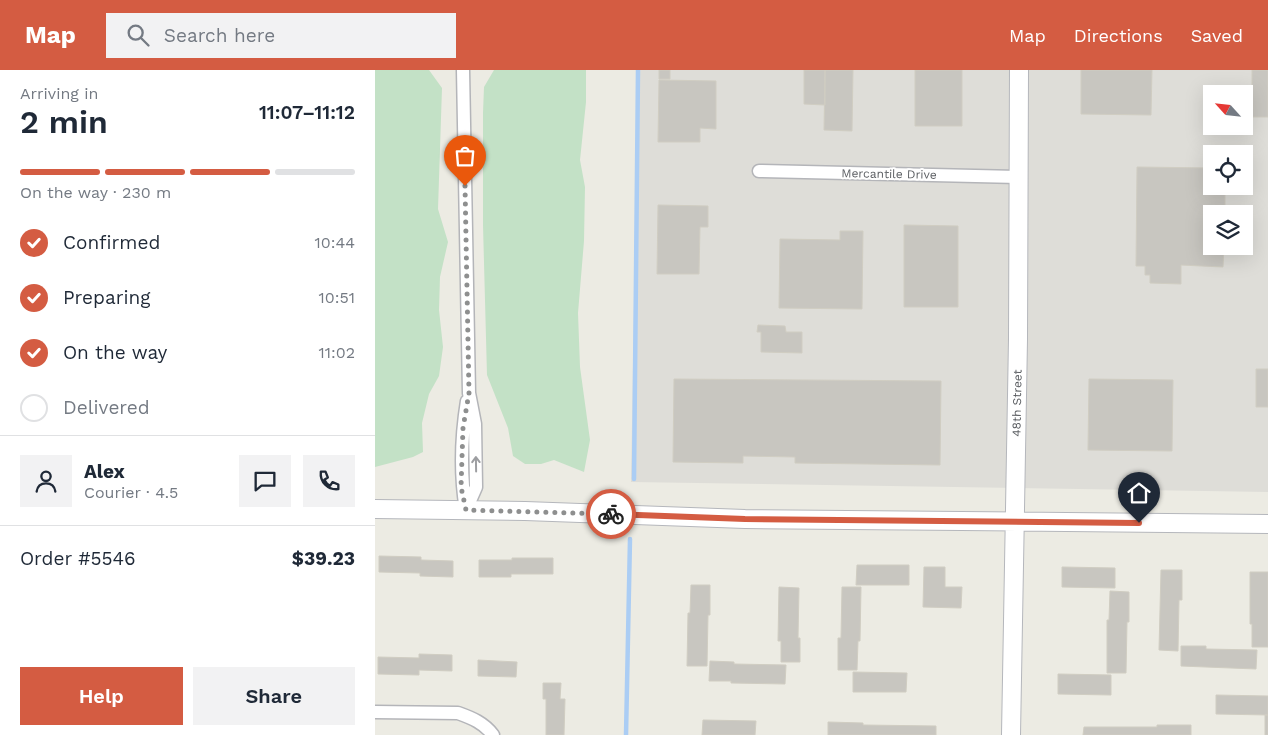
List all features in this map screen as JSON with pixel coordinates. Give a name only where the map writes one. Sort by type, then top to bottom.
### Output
[{"type":"street","points":[[463,70],[469,393],[475,424],[476,487],[466,510]]},
{"type":"street","name":"48th Street","points":[[1011,735],[1018,339],[1019,70]]},
{"type":"street","name":"Mercantile Drive","points":[[759,171],[1018,177]]},
{"type":"street","points":[[375,510],[466,510],[745,519],[1268,524]]},
{"type":"street","points":[[375,712],[458,713],[471,717],[492,734]]},
{"type":"shaded area","points":[[638,70],[1268,70],[1268,492],[631,482]]},
{"type":"green space","points":[[375,70],[429,70],[442,88],[438,209],[448,242],[440,277],[439,310],[443,347],[439,376],[429,394],[422,423],[423,452],[413,457],[375,467]]},
{"type":"green space","points":[[494,70],[586,70],[586,102],[580,160],[585,187],[584,241],[578,313],[580,367],[590,440],[584,472],[554,460],[541,464],[525,464],[513,456],[508,428],[487,375],[483,225],[483,113],[484,87]]},
{"type":"building","points":[[659,70],[670,70],[670,79],[659,79]]},
{"type":"building","points":[[804,70],[825,70],[825,105],[804,104]]},
{"type":"building","points":[[825,70],[853,70],[852,131],[824,130]]},
{"type":"building","points":[[915,70],[962,70],[962,126],[915,126]]},
{"type":"building","points":[[1081,70],[1152,70],[1151,115],[1081,114]]},
{"type":"building","points":[[1252,70],[1268,70],[1268,117],[1253,117]]},
{"type":"building","points":[[659,80],[716,81],[716,129],[700,128],[700,142],[658,142]]},
{"type":"building","points":[[1137,167],[1203,168],[1203,195],[1225,195],[1225,205],[1203,205],[1203,255],[1224,255],[1223,267],[1181,265],[1181,284],[1150,283],[1150,275],[1145,275],[1145,266],[1136,266]]},
{"type":"building","points":[[658,205],[708,206],[708,227],[700,227],[699,274],[657,274]]},
{"type":"building","points":[[904,225],[958,226],[958,307],[904,307]]},
{"type":"building","points":[[840,231],[863,231],[862,309],[779,308],[780,239],[840,240]]},
{"type":"building","points":[[758,325],[785,326],[786,332],[802,332],[802,353],[761,352],[761,332],[757,332]]},
{"type":"building","points":[[1256,369],[1268,369],[1268,407],[1256,407]]},
{"type":"building","points":[[674,379],[941,381],[940,465],[795,463],[795,457],[743,456],[743,463],[673,462]]},
{"type":"building","points":[[1089,379],[1173,380],[1172,451],[1088,450]]},
{"type":"building","points":[[379,556],[421,557],[421,560],[453,561],[453,577],[420,576],[420,573],[379,572]]},
{"type":"building","points":[[512,558],[553,558],[553,574],[511,574],[511,577],[479,577],[479,560],[512,560]]},
{"type":"building","points":[[857,565],[909,565],[909,585],[856,585]]},
{"type":"building","points":[[924,567],[945,567],[945,587],[962,587],[961,608],[923,607]]},
{"type":"building","points":[[1062,567],[1115,568],[1115,588],[1062,587]]},
{"type":"building","points":[[1161,570],[1182,570],[1182,600],[1179,600],[1178,651],[1159,650]]},
{"type":"building","points":[[1250,572],[1268,572],[1268,647],[1252,647]]},
{"type":"building","points":[[691,585],[710,585],[707,666],[687,666],[688,613],[690,613]]},
{"type":"building","points":[[779,587],[799,588],[798,638],[800,638],[800,662],[781,662],[781,641],[778,641]]},
{"type":"building","points":[[842,587],[861,587],[860,641],[858,641],[857,670],[838,670],[838,638],[841,638]]},
{"type":"building","points":[[1110,591],[1129,592],[1126,673],[1107,673],[1107,620],[1109,620]]},
{"type":"building","points":[[1181,646],[1206,646],[1206,649],[1257,650],[1256,669],[1181,666]]},
{"type":"building","points":[[419,654],[452,655],[452,671],[419,670],[419,675],[378,674],[378,657],[419,658]]},
{"type":"building","points":[[478,660],[517,662],[516,677],[478,676]]},
{"type":"building","points":[[710,661],[734,662],[734,664],[786,665],[785,684],[709,681]]},
{"type":"building","points":[[853,672],[907,673],[906,692],[853,692]]},
{"type":"building","points":[[1058,674],[1111,675],[1111,695],[1058,694]]},
{"type":"building","points":[[543,683],[561,683],[560,699],[565,699],[564,735],[546,735],[546,699],[543,699]]},
{"type":"building","points":[[1216,695],[1268,696],[1268,715],[1216,714]]},
{"type":"building","points":[[1265,715],[1268,715],[1268,735],[1265,735]]},
{"type":"building","points":[[703,720],[756,721],[755,735],[702,735]]},
{"type":"building","points":[[828,722],[863,723],[863,725],[936,726],[936,735],[828,735]]},
{"type":"building","points":[[1157,725],[1191,725],[1191,735],[1083,735],[1084,727],[1157,727]]},
{"type":"waterway","points":[[634,479],[638,70]]},
{"type":"waterway","points":[[626,735],[630,539]]},
{"type":"way so far","points":[[465,186],[469,393],[463,428],[461,487],[466,510],[611,514]]},
{"type":"route","points":[[611,514],[745,519],[1139,523]]}]
